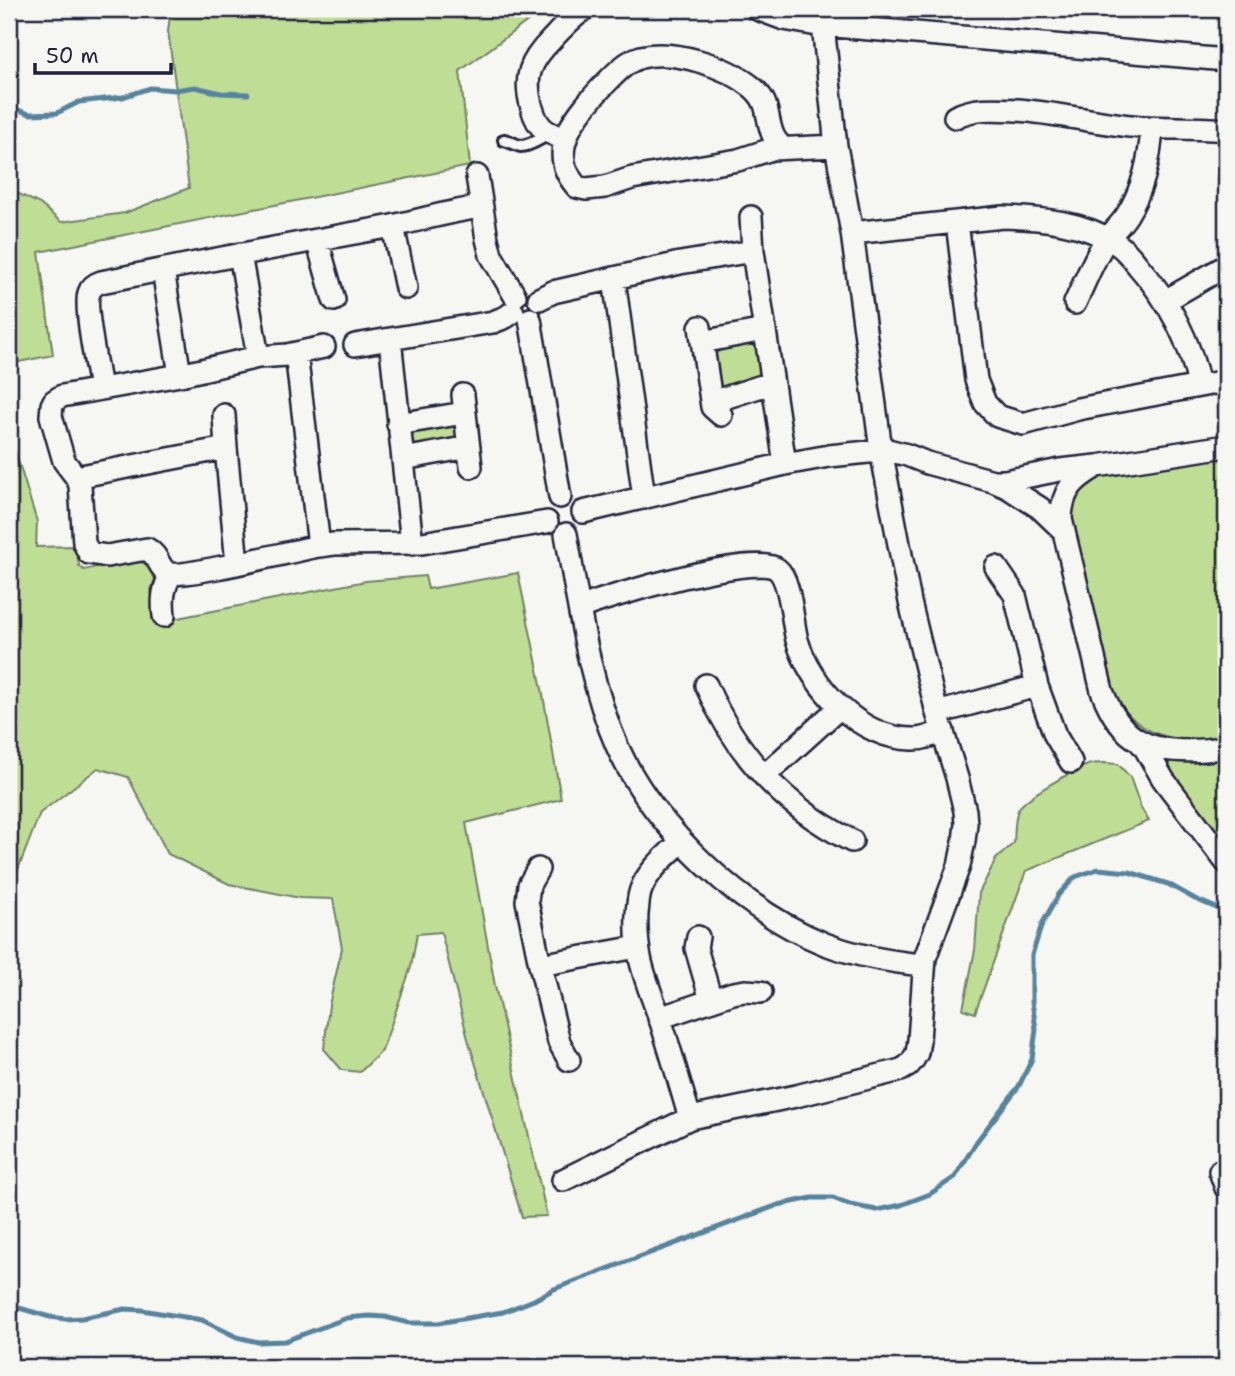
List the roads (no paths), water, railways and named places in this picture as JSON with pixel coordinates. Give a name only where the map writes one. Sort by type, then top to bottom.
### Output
[{"type":"street","points":[[584,9],[541,50],[530,67],[528,88],[533,112],[543,130],[557,137],[564,151],[570,179],[577,187],[605,187],[632,178],[738,160],[767,150],[836,146]]},
{"type":"street","points":[[757,9],[785,19],[823,25],[1226,60]]},
{"type":"street","points":[[563,1180],[690,1118],[893,1072],[908,1066],[917,1053],[925,958],[959,866],[966,824],[965,811],[940,722],[904,572],[881,450],[852,233],[836,146],[823,25]]},
{"type":"street","points":[[557,137],[568,130],[580,111],[623,68],[639,58],[672,55],[723,71],[755,89],[764,102],[773,134],[782,148]]},
{"type":"street","points":[[955,117],[975,110],[999,109],[1048,113],[1128,126],[1226,130]]},
{"type":"street","points":[[1075,303],[1098,253],[1127,215],[1140,190],[1148,163],[1152,128]]},
{"type":"street","points":[[477,176],[486,239],[491,255],[519,309],[559,497]]},
{"type":"street","points":[[100,388],[87,304],[90,289],[101,282],[482,207]]},
{"type":"street","points":[[751,217],[771,383],[785,464]]},
{"type":"street","points":[[852,233],[1003,217],[1043,219],[1086,230],[1108,239],[1129,255],[1165,301],[1186,340],[1199,385]]},
{"type":"street","points":[[957,222],[976,380],[985,403],[997,416],[1023,424],[1078,409],[1226,381]]},
{"type":"street","points":[[393,226],[406,288]]},
{"type":"street","points":[[317,240],[334,300]]},
{"type":"street","points":[[519,309],[535,316],[539,311],[539,299],[553,292],[680,263],[753,251]]},
{"type":"street","points":[[240,254],[258,357]]},
{"type":"street","points":[[1165,301],[1224,267]]},
{"type":"street","points":[[163,270],[180,375]]},
{"type":"street","points":[[614,279],[643,498]]},
{"type":"street","points":[[355,345],[493,322],[519,309]]},
{"type":"street","points":[[764,330],[701,335],[716,408],[771,383]]},
{"type":"street","points":[[390,339],[412,544]]},
{"type":"street","points":[[324,346],[100,388],[62,396],[54,401],[52,421],[64,461],[80,485],[87,552],[92,555],[107,555],[148,549],[154,553],[164,570],[179,575],[319,546],[441,541],[547,522]]},
{"type":"street","points":[[296,353],[319,546]]},
{"type":"street","points":[[398,424],[463,404],[470,457],[402,459]]},
{"type":"street","points":[[224,415],[237,564]]},
{"type":"street","points":[[993,481],[1226,446]]},
{"type":"street","points":[[76,477],[226,448]]},
{"type":"street","points":[[583,512],[785,464],[881,450],[897,452],[1013,489],[1051,517],[1064,531]]},
{"type":"street","points":[[1097,466],[1081,476],[1066,492],[1062,509],[1064,531],[1102,691],[1107,704],[1121,724],[1145,748],[1163,779],[1226,862]]},
{"type":"street","points":[[559,497],[570,497],[578,502],[583,512],[580,527],[573,533],[557,533],[547,522],[548,507],[559,497]]},
{"type":"street","points":[[566,534],[589,657],[617,744],[624,760],[659,815],[681,842],[733,890],[802,933],[824,943],[877,959],[924,965]]},
{"type":"street","points":[[580,608],[642,588],[738,566],[781,563],[798,642],[806,660],[839,708],[869,727],[899,738],[913,740],[928,737],[940,722],[1037,686]]},
{"type":"street","points":[[996,567],[1014,595],[1037,686],[1055,735],[1071,762]]},
{"type":"street","points":[[164,615],[163,590],[171,574]]},
{"type":"street","points":[[706,685],[731,735],[764,776],[813,819],[852,841]]},
{"type":"street","points":[[764,776],[839,708]]},
{"type":"street","points":[[1140,742],[1173,750],[1226,747]]},
{"type":"street","points":[[681,842],[643,884],[638,904],[637,947],[643,974],[690,1118]]},
{"type":"street","points":[[538,869],[529,885],[527,901],[559,1042],[569,1060]]},
{"type":"street","points":[[698,937],[696,948],[711,1000]]},
{"type":"street","points":[[540,965],[637,947]]},
{"type":"street","points":[[659,1018],[745,991],[761,992]]},
{"type":"lane","points":[[504,140],[519,146],[557,137]]},
{"type":"waterway","points":[[9,107],[30,114],[57,113],[79,102],[123,97],[150,88],[175,90],[195,87],[221,93],[248,94]]},
{"type":"waterway","points":[[9,1305],[66,1319],[125,1309],[142,1310],[202,1320],[237,1337],[258,1342],[285,1341],[347,1318],[369,1316],[409,1323],[438,1323],[503,1312],[554,1289],[778,1205],[812,1198],[833,1198],[850,1205],[877,1210],[901,1205],[930,1194],[955,1177],[977,1141],[1019,1086],[1032,1059],[1036,1029],[1032,1002],[1032,955],[1042,924],[1059,894],[1075,877],[1098,869],[1129,872],[1168,884],[1226,912]]}]
